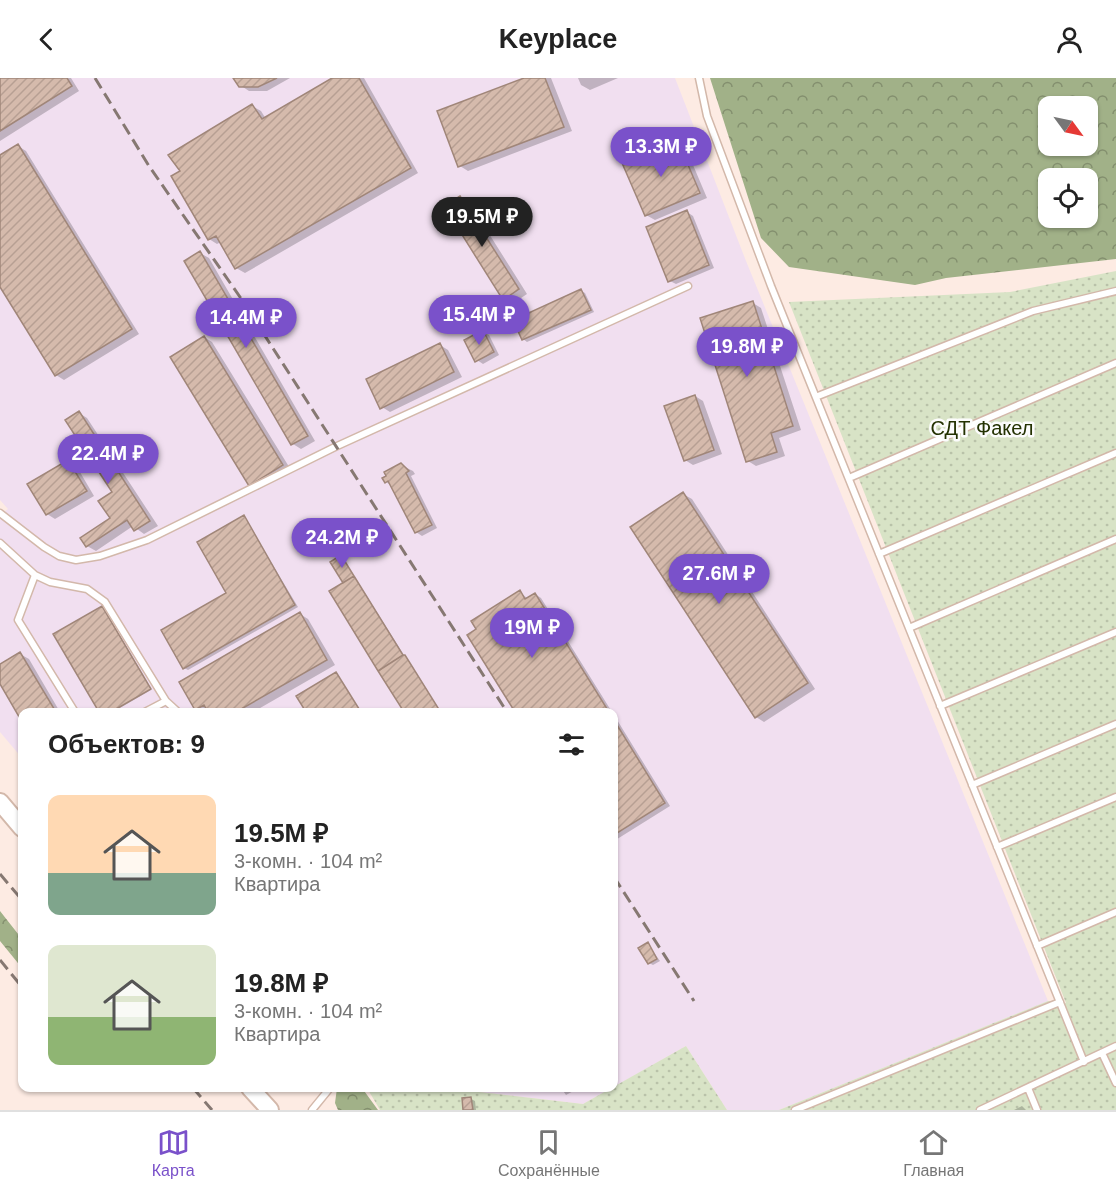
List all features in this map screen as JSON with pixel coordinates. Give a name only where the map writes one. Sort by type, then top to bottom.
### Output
[{"type":"street","points":[[0,802],[18,823]]},
{"type":"street","points":[[254,1092],[270,1110]]},
{"type":"lane","points":[[699,78],[707,116],[771,286],[818,396],[879,554],[1084,1062]]},
{"type":"lane","points":[[0,513],[59,556],[76,560],[100,556],[147,540],[335,447],[688,286]]},
{"type":"lane","points":[[818,396],[1033,311],[1116,291]]},
{"type":"lane","points":[[849,478],[1116,363]]},
{"type":"lane","points":[[879,554],[1116,453]]},
{"type":"lane","points":[[909,628],[1116,539]]},
{"type":"lane","points":[[0,543],[35,575],[50,582],[87,589],[105,602],[165,700],[174,708]]},
{"type":"lane","points":[[35,575],[18,620],[73,708]]},
{"type":"lane","points":[[940,706],[1116,632]]},
{"type":"lane","points":[[152,708],[165,700]]},
{"type":"lane","points":[[972,785],[1116,724]]},
{"type":"lane","points":[[997,847],[1116,797]]},
{"type":"lane","points":[[1037,946],[1116,912]]},
{"type":"lane","points":[[795,1110],[1060,1002]]},
{"type":"lane","points":[[980,1110],[1116,1046]]},
{"type":"lane","points":[[1102,1053],[1116,1083]]},
{"type":"lane","points":[[1028,1088],[1037,1110]]},
{"type":"lane","points":[[312,1110],[327,1092]]},
{"type":"shaded area","points":[[0,78],[675,78],[746,261],[1048,1001],[779,1110],[727,1110],[686,1046],[618,1085],[618,708],[18,708],[18,753],[0,732],[0,515],[8,509],[0,500]]},
{"type":"shaded area","points":[[479,1092],[605,1092],[583,1104]]},
{"type":"green space","points":[[710,78],[1116,78],[1116,259],[946,278],[915,285],[789,267],[761,238]]},
{"type":"green space","name":"СДТ Факел","points":[[1116,271],[1116,1110],[779,1110],[1048,1001],[1066,1003],[789,302],[1010,292]]},
{"type":"green space","points":[[0,911],[18,934],[18,963],[0,941]]},
{"type":"green space","points":[[686,1046],[727,1110],[380,1110],[369,1092],[479,1092],[583,1104],[604,1092],[618,1092],[618,1084]]},
{"type":"green space","points":[[336,1092],[365,1092],[378,1110],[338,1110],[335,1103]]},
{"type":"building","points":[[0,78],[67,78],[72,86],[0,131]]},
{"type":"building","points":[[233,78],[277,78],[258,87],[239,87]]},
{"type":"building","points":[[332,78],[359,78],[411,168],[235,269],[216,236],[208,240],[171,176],[180,171],[168,155],[252,104],[262,119]]},
{"type":"building","points":[[524,78],[545,78],[564,127],[458,167],[437,111]]},
{"type":"building","points":[[677,139],[700,193],[645,216],[622,163]]},
{"type":"building","points":[[18,144],[132,329],[55,376],[0,287],[0,155]]},
{"type":"building","points":[[460,196],[519,289],[503,300],[444,206]]},
{"type":"building","points":[[687,210],[709,265],[668,282],[646,227]]},
{"type":"building","points":[[200,251],[308,436],[291,445],[184,261]]},
{"type":"building","points":[[581,289],[591,310],[522,340],[513,320]]},
{"type":"building","points":[[753,301],[793,426],[771,433],[777,452],[746,462],[700,318]]},
{"type":"building","points":[[483,330],[494,352],[475,362],[464,340]]},
{"type":"building","points":[[204,336],[283,465],[249,486],[170,357]]},
{"type":"building","points":[[440,343],[454,372],[380,409],[366,379]]},
{"type":"building","points":[[695,395],[714,450],[684,461],[664,406]]},
{"type":"building","points":[[79,411],[150,521],[134,531],[127,520],[86,547],[80,538],[110,518],[98,501],[112,492],[65,420]]},
{"type":"building","points":[[68,460],[87,491],[46,515],[27,484]]},
{"type":"building","points":[[401,463],[409,471],[406,473],[432,525],[415,533],[388,481],[385,483],[382,478],[386,476],[384,472]]},
{"type":"building","points":[[683,492],[808,683],[755,718],[630,527]]},
{"type":"building","points":[[244,515],[295,605],[183,669],[161,630],[226,593],[197,542]]},
{"type":"building","points":[[341,555],[354,576],[343,583],[330,562]]},
{"type":"building","points":[[354,576],[403,655],[378,671],[329,591]]},
{"type":"building","points":[[520,590],[525,599],[535,593],[607,708],[513,708],[467,635],[476,629],[471,621]]},
{"type":"building","points":[[102,606],[151,689],[118,708],[97,708],[53,634]]},
{"type":"building","points":[[300,612],[327,660],[243,708],[206,708],[204,705],[194,708],[179,682]]},
{"type":"building","points":[[20,652],[54,708],[18,708],[18,715],[0,684],[0,664]]},
{"type":"building","points":[[405,655],[438,708],[401,708],[378,671]]},
{"type":"building","points":[[336,672],[358,708],[304,708],[296,696]]},
{"type":"building","points":[[618,727],[665,803],[618,832]]},
{"type":"building","points":[[648,942],[657,959],[648,964],[638,948]]},
{"type":"building","points":[[471,1097],[473,1110],[463,1110],[462,1098]]},
{"type":"railway","points":[[95,78],[149,166],[240,297],[504,708]]},
{"type":"railway","points":[[0,874],[18,895]]},
{"type":"railway","points":[[618,883],[694,1001]]},
{"type":"railway","points":[[0,960],[18,982]]},
{"type":"railway","points":[[196,1092],[212,1110]]}]
